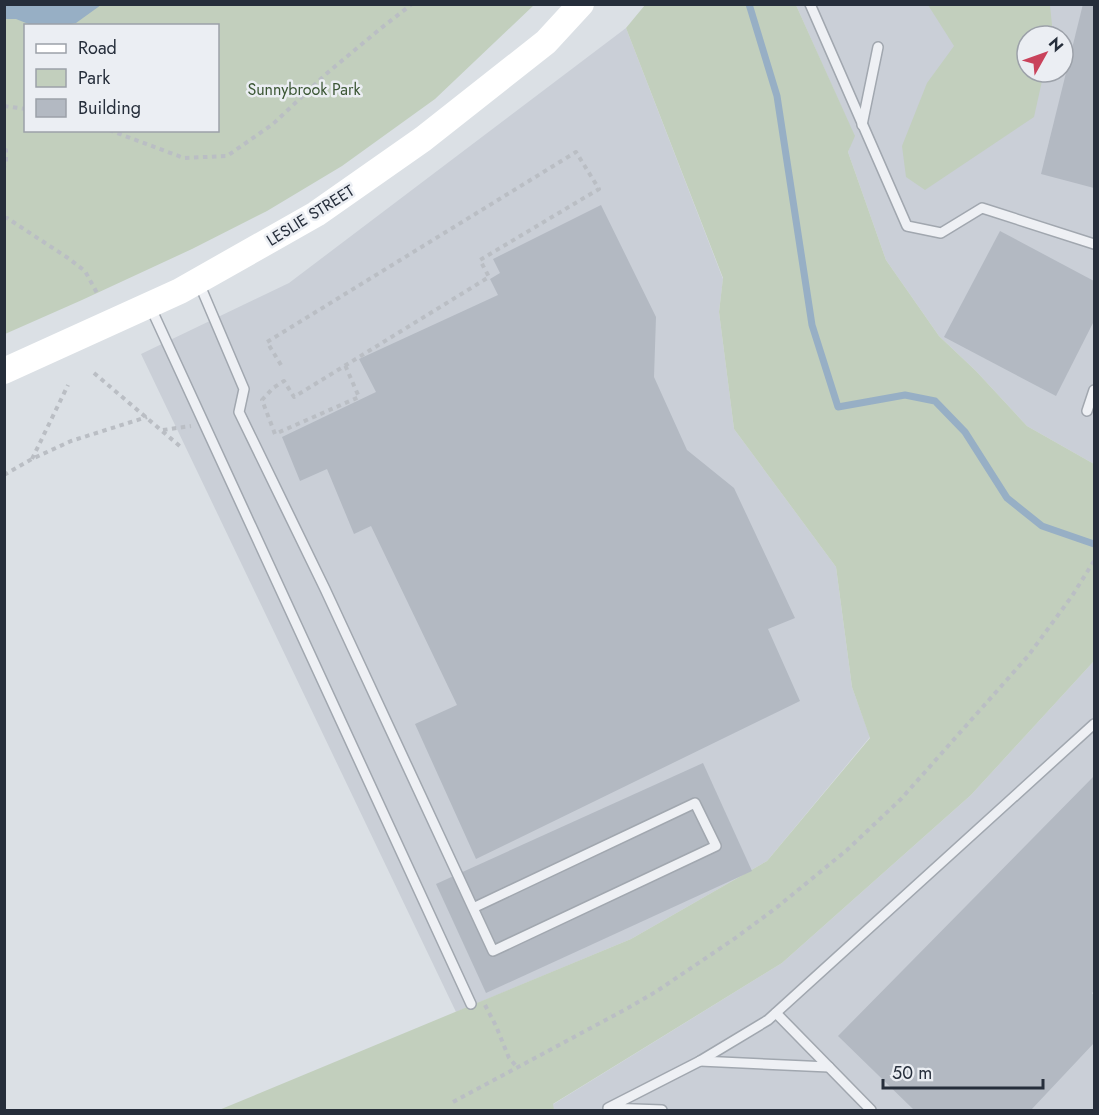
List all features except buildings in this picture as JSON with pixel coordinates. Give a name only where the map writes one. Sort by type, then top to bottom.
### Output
[{"type":"main road","name":"LESLIE STREET","points":[[4,371],[180,291],[316,214],[423,139],[546,42],[581,4]]},
{"type":"lane","points":[[810,4],[907,226],[941,233],[982,208],[1095,244]]},
{"type":"lane","points":[[862,125],[878,47]]},
{"type":"lane","points":[[198,281],[244,389],[239,412],[330,599],[473,908],[493,951],[716,846],[695,803],[473,908]]},
{"type":"lane","points":[[149,305],[471,1004]]},
{"type":"lane","points":[[1087,411],[1095,390]]},
{"type":"lane","points":[[662,1110],[608,1108],[700,1061],[768,1020],[1095,724]]},
{"type":"lane","points":[[776,1013],[871,1110]]},
{"type":"lane","points":[[700,1061],[829,1067]]},
{"type":"path","points":[[114,132],[184,158],[227,156],[273,124],[326,74],[412,4]]},
{"type":"path","points":[[4,106],[24,109]]},
{"type":"path","points":[[4,150],[6,150],[4,167]]},
{"type":"path","points":[[281,365],[267,342],[576,152],[599,189],[480,260],[489,277],[345,365],[294,397],[284,381],[273,388],[262,400],[275,434],[359,398],[345,365]]},
{"type":"path","points":[[4,218],[85,271],[97,293]]},
{"type":"path","points":[[94,373],[182,448]]},
{"type":"path","points":[[32,459],[68,386]]},
{"type":"path","points":[[4,475],[71,441],[147,417]]},
{"type":"path","points":[[162,430],[204,424]]},
{"type":"path","points":[[453,1102],[641,1001],[776,908],[864,835],[901,799],[1028,656],[1095,561]]},
{"type":"path","points":[[496,1026],[509,1058],[518,1068]]},
{"type":"shaded area","points":[[796,5],[1094,5],[1094,464],[1027,426],[976,371],[939,336],[886,260],[848,152],[854,135]]},
{"type":"shaded area","points":[[626,28],[723,279],[719,312],[734,429],[836,567],[852,687],[870,737],[767,861],[631,939],[456,1012],[141,354],[289,283]]},
{"type":"shaded area","points":[[1094,661],[1094,1110],[554,1110],[552,1105],[782,963],[971,795]]},
{"type":"green space","name":"Sunnybrook Park","points":[[5,5],[534,5],[435,99],[342,166],[267,211],[82,300],[5,334]]},
{"type":"green space","points":[[645,5],[796,5],[855,136],[848,152],[886,260],[939,336],[976,371],[1027,426],[1094,464],[1094,661],[971,795],[782,963],[553,1104],[554,1110],[219,1110],[631,939],[767,861],[870,738],[852,687],[836,567],[734,429],[719,312],[723,278],[626,28]]},
{"type":"green space","points":[[928,5],[1050,5],[1052,24],[1015,24],[1015,84],[1041,84],[1034,117],[925,190],[906,177],[902,146],[927,83],[954,46]]},
{"type":"water","points":[[5,4],[101,5],[72,24],[28,24],[16,19],[5,19]]},
{"type":"waterway","points":[[749,4],[777,96],[812,325],[838,407],[905,395],[935,401],[965,432],[1007,498],[1042,526],[1094,544]]}]
